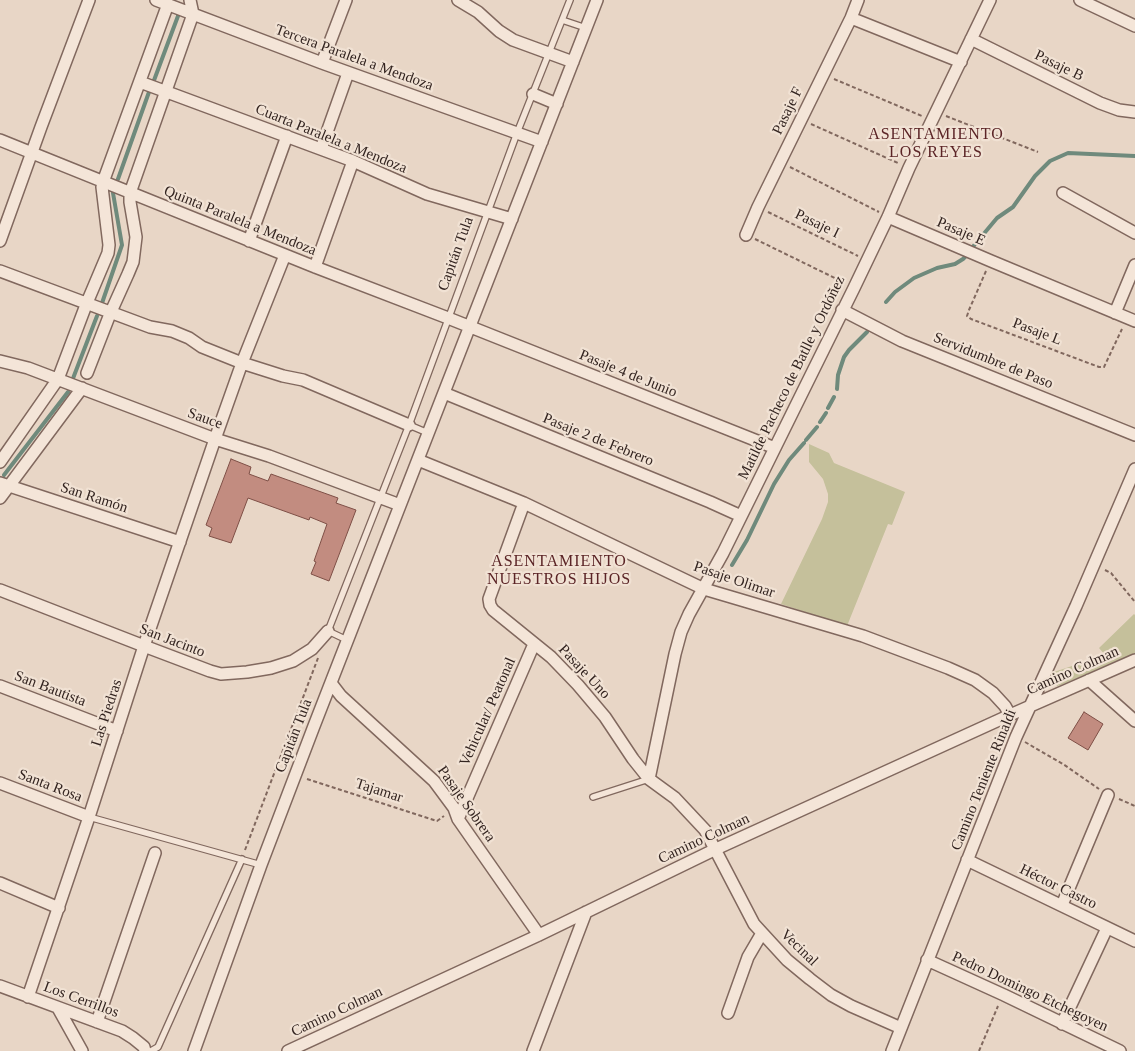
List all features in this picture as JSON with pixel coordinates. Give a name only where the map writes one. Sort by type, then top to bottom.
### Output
[{"type":"street","points":[[0,241],[89,0]]},
{"type":"street","name":"Tercera Paralela a Mendoza","points":[[156,0],[167,2],[193,14],[348,73],[542,142]]},
{"type":"street","points":[[88,373],[110,314],[133,262],[136,237],[130,193],[193,14],[190,0]]},
{"type":"street","points":[[322,63],[346,0]]},
{"type":"street","points":[[458,0],[478,12],[499,32],[513,40],[573,62]]},
{"type":"street","name":"Capitán Tula","points":[[194,1051],[261,865],[330,683],[597,0]]},
{"type":"street","name":"Pasaje F","points":[[746,235],[858,0]]},
{"type":"street","name":"Matilde Pacheco de Batlle y Ordóñez","points":[[649,778],[681,632],[854,288],[909,168],[990,0]]},
{"type":"street","points":[[1080,0],[1135,26]]},
{"type":"street","points":[[0,462],[58,379],[108,253],[109,245],[103,182],[167,2]]},
{"type":"street","points":[[851,18],[961,62]]},
{"type":"street","name":"Pasaje B","points":[[971,39],[1100,103],[1119,110],[1135,112]]},
{"type":"street","points":[[321,149],[348,73]]},
{"type":"street","name":"Cuarta Paralela a Mendoza","points":[[140,82],[353,161],[427,194],[512,220]]},
{"type":"street","points":[[533,94],[557,104]]},
{"type":"street","points":[[250,241],[287,136]]},
{"type":"street","name":"Quinta Paralela a Mendoza","points":[[0,140],[315,268],[470,326]]},
{"type":"street","points":[[315,268],[353,161]]},
{"type":"street","points":[[1063,193],[1135,233]]},
{"type":"street","name":"Pasaje E","points":[[888,217],[1131,319]]},
{"type":"street","points":[[215,439],[242,363],[285,256]]},
{"type":"street","points":[[1115,313],[1135,265]]},
{"type":"street","points":[[0,271],[150,328],[172,331],[189,338],[202,347],[242,363],[283,376],[303,380],[409,426]]},
{"type":"street","name":"Servidumbre de Paso","points":[[842,310],[902,340],[1135,435]]},
{"type":"street","name":"Pasaje 4 de Junio","points":[[470,326],[775,448]]},
{"type":"street","name":"Sauce","points":[[0,361],[28,368],[215,439],[269,456],[400,505]]},
{"type":"street","points":[[0,498],[5,485],[82,388]]},
{"type":"street","name":"Pasaje 2 de Febrero","points":[[444,393],[741,516]]},
{"type":"street","name":"Las Piedras","points":[[28,997],[144,646],[215,439]]},
{"type":"street","name":"Pasaje Olimar","points":[[418,460],[524,503],[704,589],[863,636],[948,668],[975,680],[993,694],[1005,706],[1010,715]]},
{"type":"street","name":"Camino Teniente Rinaldi","points":[[892,1051],[1016,737],[1135,469]]},
{"type":"street","name":"San Ramón","points":[[5,485],[180,542]]},
{"type":"street","name":"Pasaje Uno","points":[[524,503],[490,599],[490,605],[493,610],[551,657],[578,685],[605,717],[633,759],[649,778],[687,810],[705,830],[716,850]]},
{"type":"street","name":"San Jacinto","points":[[0,590],[221,674],[271,668],[293,661],[312,649],[328,631]]},
{"type":"street","name":"Vehicular/ Peatonal","points":[[456,814],[534,644]]},
{"type":"street","name":"Camino Colman","points":[[288,1051],[539,935],[716,850],[1010,715],[1135,660]]},
{"type":"street","points":[[1089,680],[1135,721]]},
{"type":"street","name":"Pasaje Sobrera","points":[[330,683],[341,696],[434,781],[539,935]]},
{"type":"street","name":"San Bautista","points":[[0,686],[116,731]]},
{"type":"street","name":"Santa Rosa","points":[[0,782],[89,817]]},
{"type":"street","points":[[1062,905],[1108,795]]},
{"type":"street","name":"Vecinal","points":[[716,850],[754,924],[787,960],[832,995],[851,1006],[901,1028]]},
{"type":"street","points":[[98,1022],[155,853]]},
{"type":"street","name":"Héctor Castro","points":[[967,860],[1135,941]]},
{"type":"street","points":[[0,883],[58,908]]},
{"type":"street","points":[[533,1051],[586,912]]},
{"type":"street","points":[[1062,1024],[1107,928]]},
{"type":"street","points":[[728,1013],[748,957],[762,932]]},
{"type":"street","name":"Pedro Domingo Etchegoyen","points":[[928,960],[1120,1051]]},
{"type":"street","name":"Los Cerrillos","points":[[0,986],[122,1031],[144,1047],[145,1051]]},
{"type":"street","points":[[0,998],[13,991]]},
{"type":"street","points":[[58,1008],[82,1051]]},
{"type":"lane","name":"Capitán Tula","points":[[328,631],[409,426],[517,133],[570,0]]},
{"type":"lane","points":[[562,20],[586,28]]},
{"type":"lane","points":[[409,426],[428,433]]},
{"type":"lane","points":[[328,631],[348,640]]},
{"type":"lane","points":[[593,797],[649,778]]},
{"type":"lane","points":[[89,817],[261,865]]},
{"type":"lane","points":[[151,1051],[158,1047],[242,859]]},
{"type":"path","points":[[823,74],[934,117],[1038,152]]},
{"type":"path","points":[[801,119],[909,168]]},
{"type":"path","points":[[780,162],[888,217]]},
{"type":"path","name":"Pasaje I","points":[[758,207],[867,261]]},
{"type":"path","points":[[746,235],[854,288]]},
{"type":"path","name":"Pasaje L","points":[[990,261],[967,316],[971,319],[1099,367],[1104,367],[1131,319]]},
{"type":"path","points":[[1093,565],[1111,574],[1135,602]]},
{"type":"path","points":[[242,859],[318,658]]},
{"type":"path","points":[[1016,737],[1063,764],[1108,795],[1135,806]]},
{"type":"path","name":"Tajamar","points":[[295,776],[437,821],[456,814]]},
{"type":"path","points":[[979,1051],[1004,995]]},
{"type":"shaded area","points":[[809,444],[829,453],[834,463],[905,492],[892,525],[888,524],[847,626],[781,604],[822,519],[828,502],[828,494],[823,479],[809,462]]},
{"type":"shaded area","points":[[1134,614],[1135,653],[1061,685],[1057,686],[1052,682],[1050,678],[1051,673],[1105,655],[1099,648]]},
{"type":"building","points":[[231,459],[251,467],[249,474],[268,481],[271,474],[338,498],[336,503],[356,510],[329,581],[311,574],[327,524],[310,517],[309,520],[248,498],[231,543],[209,536],[212,528],[206,525]]},
{"type":"building","points":[[1084,712],[1103,724],[1088,750],[1068,738]]},
{"type":"waterway","points":[[153,83],[178,13]]},
{"type":"waterway","points":[[118,179],[149,92]]},
{"type":"waterway","points":[[971,249],[997,218],[1013,207],[1035,176],[1050,161],[1068,153],[1135,156]]},
{"type":"waterway","points":[[101,306],[122,245],[113,193]]},
{"type":"waterway","points":[[886,302],[895,292],[914,278],[937,268],[955,264],[966,256]]},
{"type":"waterway","points":[[72,381],[97,316]]},
{"type":"waterway","points":[[837,389],[838,375],[844,357],[867,332]]},
{"type":"waterway","points":[[4,475],[68,392]]},
{"type":"waterway","points":[[828,408],[834,397]]},
{"type":"waterway","points":[[820,422],[826,413]]},
{"type":"waterway","points":[[806,440],[817,427]]},
{"type":"waterway","points":[[732,565],[747,540],[774,484],[789,460],[804,443]]},
{"type":"district","name":"ASENTAMIENTO LOS REYES","points":[[936,144]]},
{"type":"district","name":"ASENTAMIENTO NUESTROS HIJOS","points":[[559,571]]}]
